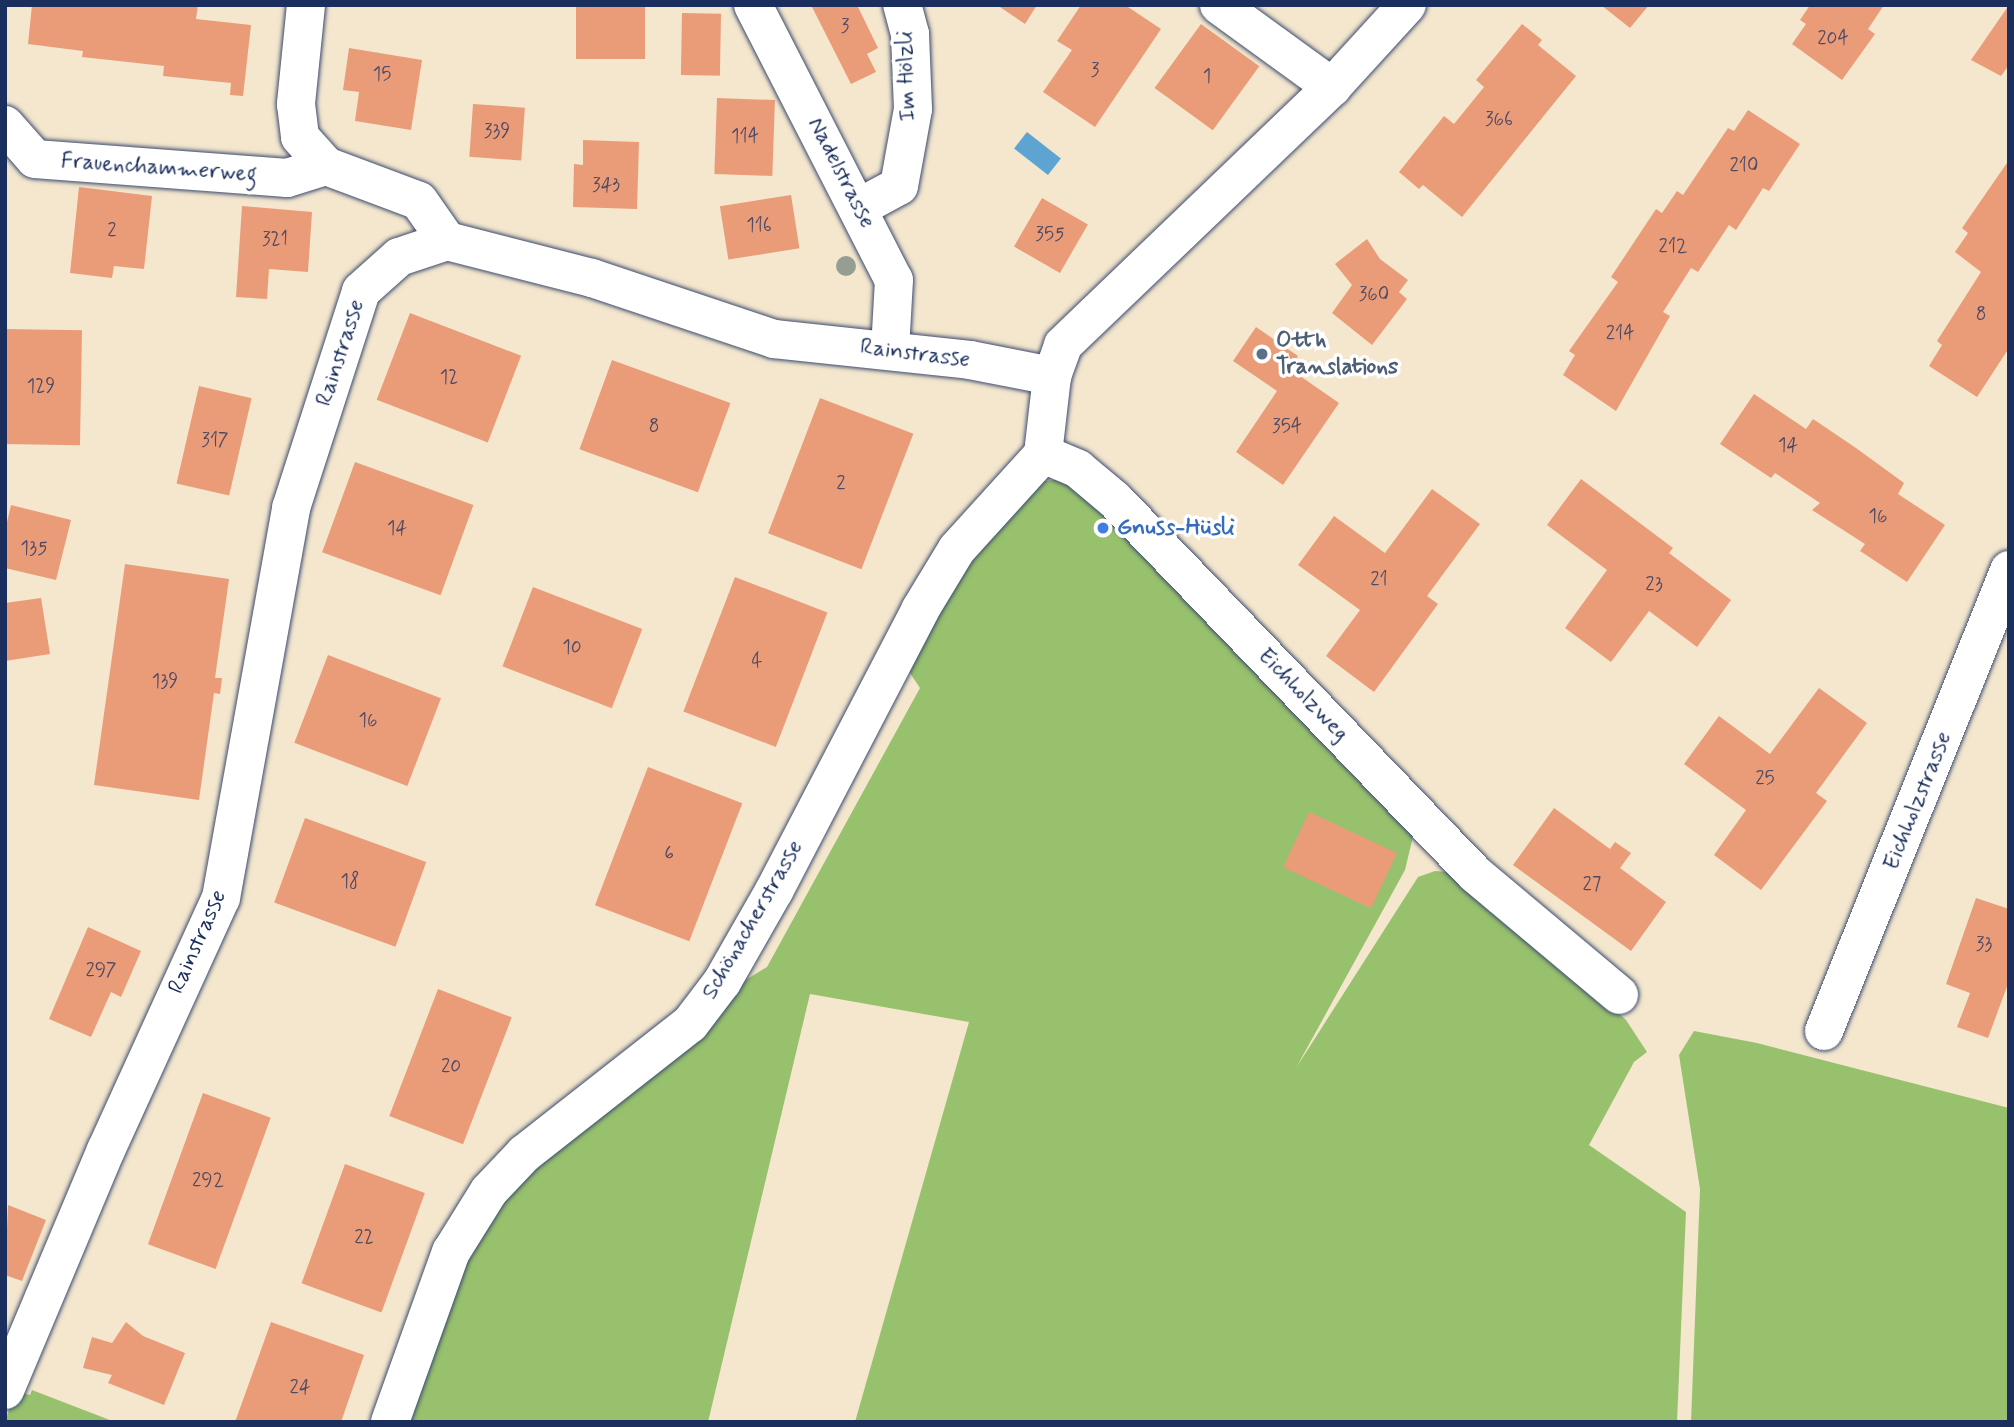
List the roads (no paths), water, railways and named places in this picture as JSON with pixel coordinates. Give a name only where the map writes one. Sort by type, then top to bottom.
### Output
[{"type":"street","points":[[306,5],[296,104],[300,137],[326,166],[419,201],[447,241]]},
{"type":"street","name":"Nadelstrasse","points":[[753,5],[860,207],[894,280],[890,350]]},
{"type":"street","name":"Im Hölzli","points":[[860,207],[900,186],[913,109],[910,34],[902,5]]},
{"type":"street","points":[[1220,5],[1332,87]]},
{"type":"street","points":[[1042,454],[1052,376],[1063,345],[1332,87],[1407,5]]},
{"type":"street","name":"Frauenchammerweg","points":[[5,125],[36,159],[287,178],[326,166]]},
{"type":"street","name":"Rainstrasse","points":[[5,1390],[122,1114],[221,898],[291,508],[361,291],[399,257],[447,241],[592,278],[774,339],[890,350],[1052,376]]},
{"type":"street","name":"Eichholzweg","points":[[1042,454],[1078,468],[1115,500],[1475,874],[1619,995]]},
{"type":"street","name":"Schönacherstrasse","points":[[390,1422],[451,1252],[489,1191],[524,1154],[690,1024],[722,982],[919,610],[957,549],[1042,454]]},
{"type":"street","name":"Eichholzstrasse","points":[[1824,1031],[2009,570]]},
{"type":"water","points":[[1027,132],[1061,158],[1048,175],[1014,149]]},
{"type":"place","name":"Otth Translations","points":[[1262,354]]},
{"type":"place","name":"Gnuss-Hüsli","points":[[1103,528]]}]
